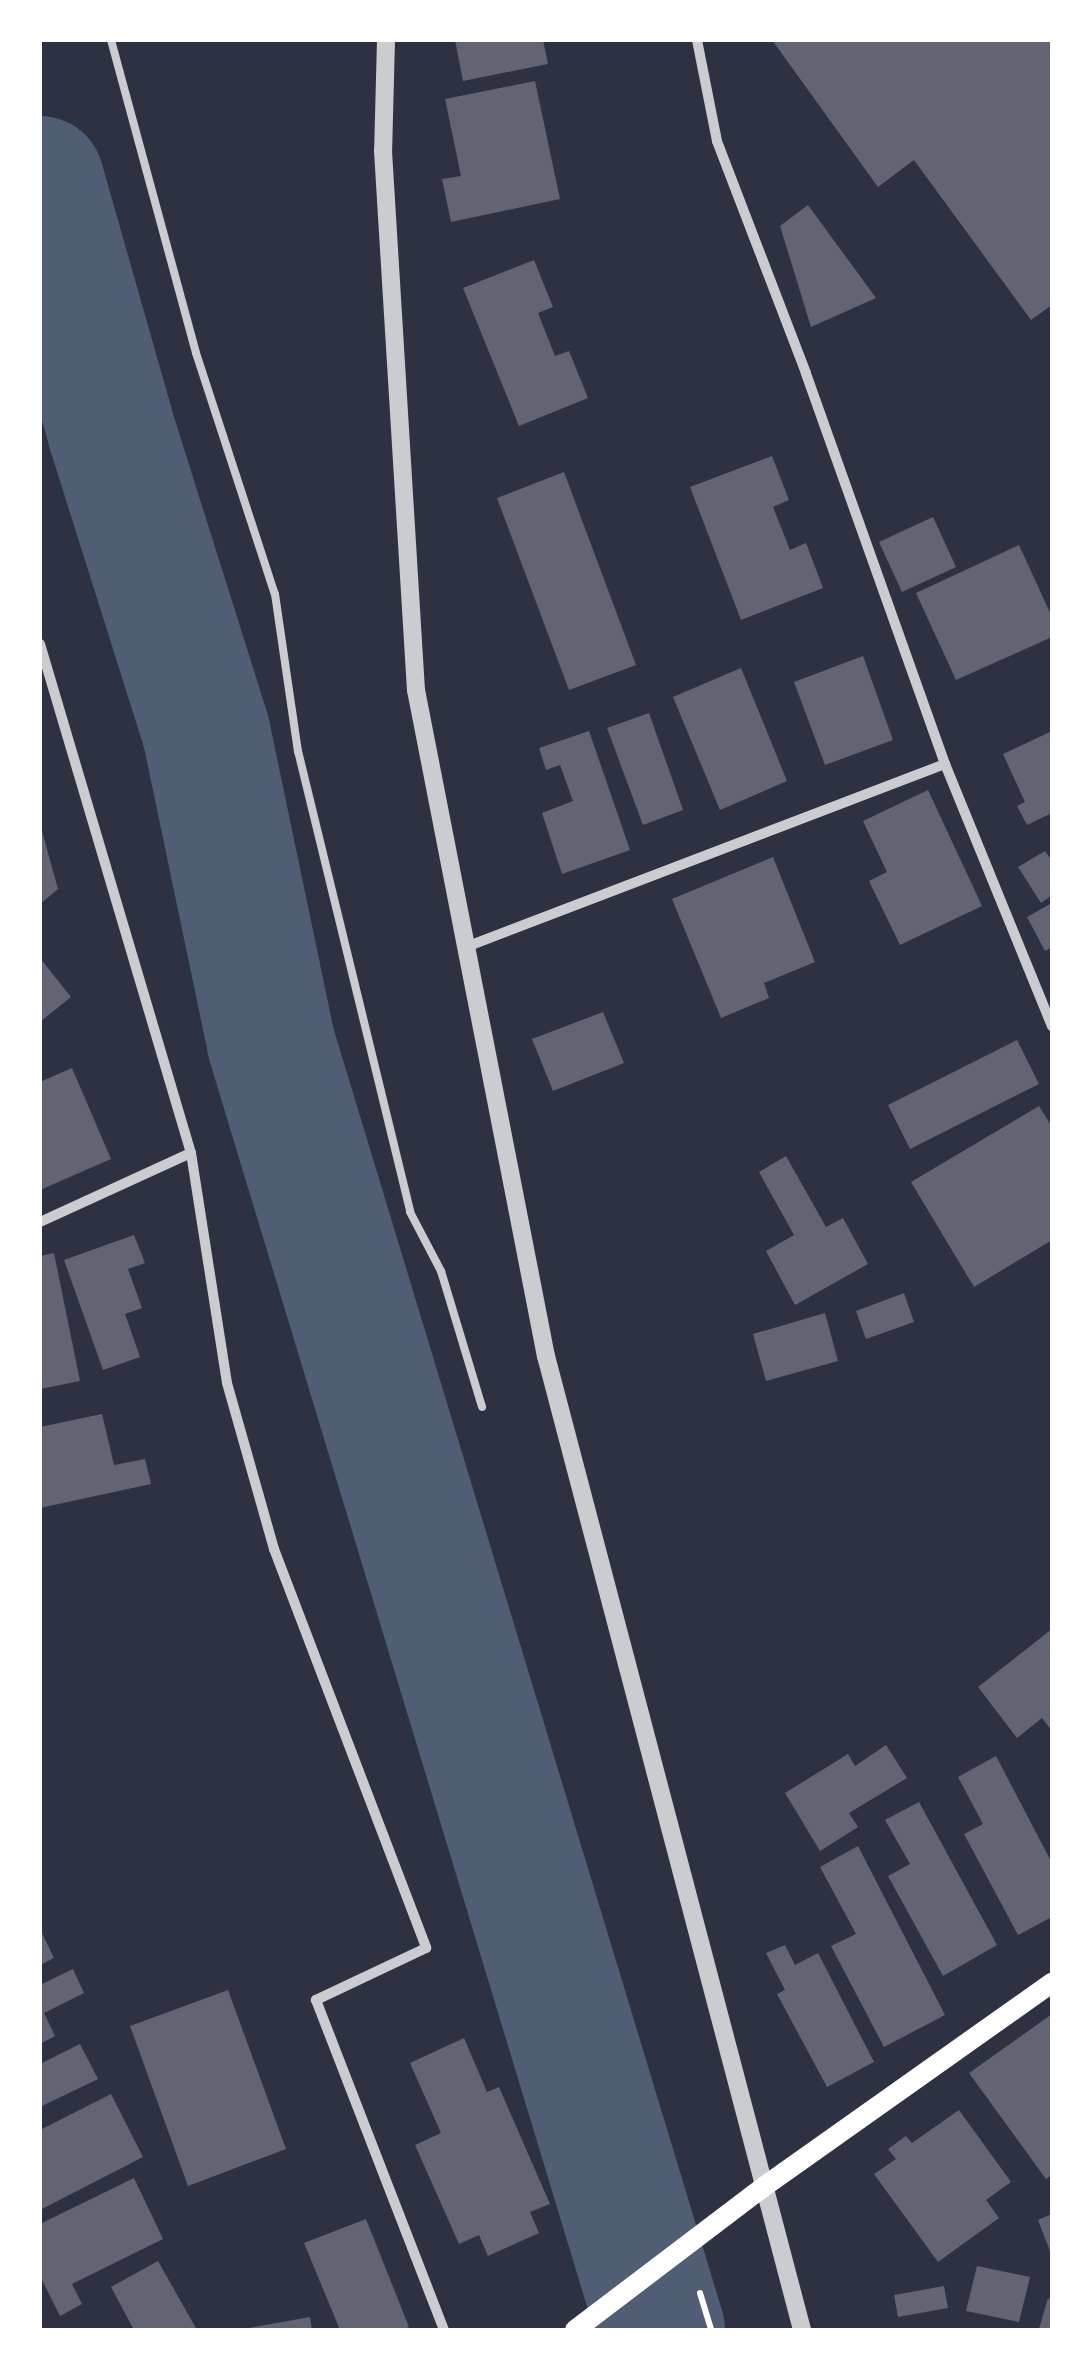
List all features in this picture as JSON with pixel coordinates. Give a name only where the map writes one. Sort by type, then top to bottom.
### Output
[{"type":"main road","points":[[575,2330],[762,2188],[1052,1984]]},
{"type":"street","points":[[386,40],[383,151],[416,690],[546,1356],[802,2330]]},
{"type":"street","points":[[697,40],[716,141],[806,373],[946,764],[1052,1026]]},
{"type":"street","points":[[40,644],[191,1153],[227,1383],[269,1531],[426,1948],[316,2000],[444,2330]]},
{"type":"street","points":[[466,947],[946,764]]},
{"type":"street","points":[[40,1222],[191,1153]]},
{"type":"lane","points":[[112,40],[196,354],[276,594],[298,751],[410,1212],[441,1271],[482,1408]]},
{"type":"building","points":[[455,40],[543,40],[548,64],[463,81]]},
{"type":"building","points":[[772,40],[1052,40],[1052,305],[1031,320],[914,160],[878,187]]},
{"type":"building","points":[[535,81],[560,199],[451,222],[442,179],[461,176],[445,99]]},
{"type":"building","points":[[808,205],[876,298],[811,327],[780,226]]},
{"type":"building","points":[[534,260],[553,307],[538,313],[555,356],[569,351],[588,398],[519,426],[463,288]]},
{"type":"building","points":[[772,456],[789,500],[773,507],[790,550],[806,543],[823,588],[741,620],[690,487]]},
{"type":"building","points":[[564,472],[636,665],[569,690],[497,498]]},
{"type":"building","points":[[933,517],[956,567],[902,592],[879,542]]},
{"type":"building","points":[[1019,545],[1052,617],[1052,637],[956,680],[916,593]]},
{"type":"building","points":[[863,656],[893,740],[825,765],[794,682]]},
{"type":"building","points":[[741,668],[787,781],[720,810],[673,697]]},
{"type":"building","points":[[649,713],[683,810],[643,825],[607,728]]},
{"type":"building","points":[[589,731],[630,850],[562,874],[542,813],[573,801],[560,765],[546,770],[539,748]]},
{"type":"building","points":[[1052,731],[1052,813],[1027,825],[1017,806],[1025,802],[1003,754]]},
{"type":"building","points":[[928,790],[982,906],[900,945],[869,881],[887,872],[863,821]]},
{"type":"building","points":[[40,824],[58,889],[40,904]]},
{"type":"building","points":[[1045,851],[1052,861],[1052,895],[1041,903],[1018,867]]},
{"type":"building","points":[[773,857],[815,962],[764,983],[769,998],[721,1018],[672,899]]},
{"type":"building","points":[[1052,903],[1052,947],[1045,951],[1027,917]]},
{"type":"building","points":[[40,958],[71,997],[40,1022]]},
{"type":"building","points":[[603,1012],[624,1063],[553,1091],[532,1039]]},
{"type":"building","points":[[1017,1040],[1039,1084],[910,1149],[888,1105]]},
{"type":"building","points":[[72,1068],[111,1159],[40,1190],[40,1082]]},
{"type":"building","points":[[1039,1106],[1052,1127],[1052,1240],[974,1287],[911,1182]]},
{"type":"building","points":[[786,1156],[826,1227],[843,1218],[868,1264],[795,1305],[766,1251],[794,1235],[759,1172]]},
{"type":"building","points":[[134,1235],[145,1263],[128,1269],[142,1308],[125,1314],[140,1357],[103,1370],[64,1260]]},
{"type":"building","points":[[54,1253],[80,1381],[40,1389],[40,1256]]},
{"type":"building","points":[[904,1293],[914,1322],[866,1339],[856,1311]]},
{"type":"building","points":[[825,1313],[838,1361],[766,1381],[753,1334]]},
{"type":"building","points":[[102,1414],[114,1465],[145,1459],[151,1484],[40,1508],[40,1427]]},
{"type":"building","points":[[1052,1629],[1052,1731],[1042,1718],[1017,1738],[978,1687]]},
{"type":"building","points":[[886,1745],[907,1778],[849,1813],[858,1827],[820,1851],[785,1793],[848,1754],[855,1766]]},
{"type":"building","points":[[996,1756],[1052,1863],[1052,1917],[1018,1935],[964,1834],[983,1824],[958,1777]]},
{"type":"building","points":[[919,1802],[997,1945],[943,1976],[888,1876],[910,1864],[885,1820]]},
{"type":"building","points":[[858,1846],[945,2015],[884,2047],[831,1946],[856,1934],[820,1867]]},
{"type":"building","points":[[40,1929],[54,1958],[40,1965]]},
{"type":"building","points":[[785,1945],[795,1965],[818,1953],[874,2062],[827,2087],[777,1994],[785,1990],[766,1953]]},
{"type":"building","points":[[73,1969],[84,1993],[44,2013],[55,2036],[40,2044],[40,1985]]},
{"type":"building","points":[[228,1990],[286,2149],[188,2186],[130,2026]]},
{"type":"building","points":[[1052,2014],[1052,2175],[1046,2179],[969,2073]]},
{"type":"building","points":[[464,2038],[487,2092],[499,2087],[550,2204],[530,2212],[539,2233],[488,2256],[479,2235],[459,2244],[415,2145],[441,2133],[410,2063]]},
{"type":"building","points":[[80,2044],[98,2079],[40,2107],[40,2064]]},
{"type":"building","points":[[111,2094],[143,2157],[40,2210],[40,2130]]},
{"type":"building","points":[[959,2110],[1011,2182],[986,2200],[999,2218],[938,2262],[874,2174],[896,2159],[888,2149],[906,2136],[912,2143]]},
{"type":"building","points":[[134,2178],[163,2239],[72,2284],[82,2304],[60,2316],[40,2276],[40,2224]]},
{"type":"building","points":[[1052,2214],[1052,2256],[1038,2220]]},
{"type":"building","points":[[366,2219],[409,2327],[402,2330],[340,2330],[304,2243]]},
{"type":"building","points":[[158,2261],[197,2330],[134,2330],[111,2287]]},
{"type":"building","points":[[977,2266],[1030,2277],[1019,2322],[966,2311]]},
{"type":"building","points":[[944,2286],[948,2308],[898,2317],[894,2295]]},
{"type":"building","points":[[1048,2298],[1052,2300],[1052,2330],[1039,2329]]},
{"type":"building","points":[[310,2317],[312,2330],[249,2330],[249,2328]]},
{"type":"waterway","points":[[40,180],[111,430],[206,731],[271,1043],[661,2330]]}]
